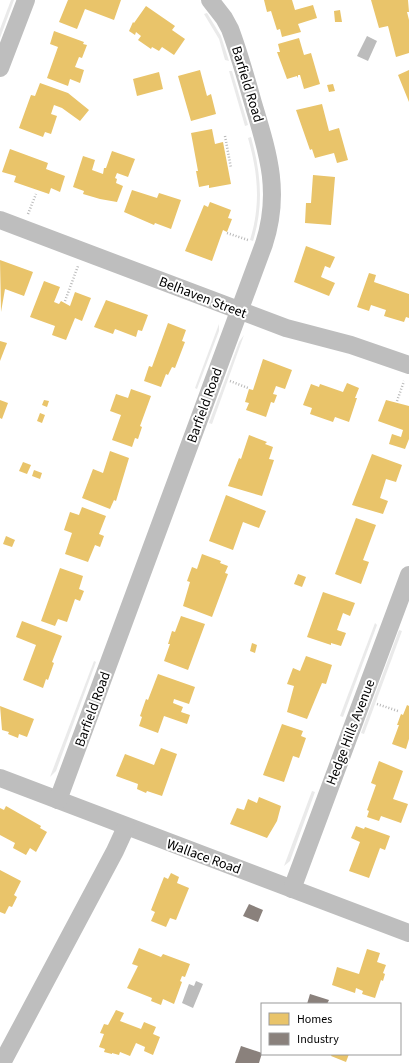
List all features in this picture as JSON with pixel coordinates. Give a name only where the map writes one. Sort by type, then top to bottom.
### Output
[{"type":"street","points":[[0,68],[26,0]]},
{"type":"street","name":"Barfield Road","points":[[58,800],[268,232],[273,203],[273,181],[268,151],[238,49],[230,29],[213,3]]},
{"type":"street","name":"Belhaven Street","points":[[0,220],[297,332],[351,345],[407,373]]},
{"type":"street","name":"Hedge Hills Avenue","points":[[292,889],[409,575]]},
{"type":"street","name":"Wallace Road","points":[[0,778],[409,933]]},
{"type":"street","points":[[2,1063],[115,852],[126,827]]},
{"type":"path","points":[[225,136],[231,168]]},
{"type":"path","points":[[28,214],[36,194]]},
{"type":"path","points":[[227,233],[248,240]]},
{"type":"path","points":[[65,302],[78,266]]},
{"type":"path","points":[[397,401],[407,373]]},
{"type":"path","points":[[230,381],[248,388]]},
{"type":"path","points":[[377,704],[398,711]]},
{"type":"shaded area","points":[[11,0],[14,0],[0,38],[0,29]]},
{"type":"shaded area","points":[[207,13],[221,36],[229,61],[225,60],[219,39],[204,14]]},
{"type":"shaded area","points":[[367,36],[377,41],[368,61],[357,56]]},
{"type":"shaded area","points":[[229,71],[232,71],[248,125],[245,126]]},
{"type":"shaded area","points":[[251,137],[257,163],[260,189],[259,215],[253,241],[250,240],[256,214],[257,189],[254,164],[248,138]]},
{"type":"shaded area","points":[[219,324],[219,331],[197,389],[195,388]]},
{"type":"shaded area","points":[[244,335],[212,424],[209,423],[239,342]]},
{"type":"shaded area","points":[[375,623],[377,625],[343,717],[340,716]]},
{"type":"shaded area","points":[[399,630],[402,631],[364,734],[361,733]]},
{"type":"shaded area","points":[[94,661],[96,662],[56,771],[50,777]]},
{"type":"shaded area","points":[[312,791],[315,792],[290,861],[284,866]]},
{"type":"shaded area","points":[[196,981],[203,984],[193,1008],[182,1003],[189,984],[194,986]]},
{"type":"building: Homes","points":[[68,0],[121,0],[114,20],[85,9],[77,29],[59,22]]},
{"type":"building: Homes","points":[[264,0],[292,0],[295,10],[313,5],[317,18],[298,24],[301,32],[282,37],[280,29],[277,30],[271,11],[267,12]]},
{"type":"building: Homes","points":[[371,0],[408,0],[409,12],[407,12],[409,20],[409,53],[396,57],[388,26],[379,28]]},
{"type":"building: Homes","points":[[146,6],[175,26],[172,30],[185,39],[174,55],[162,47],[159,51],[152,47],[151,49],[138,40],[141,36],[136,32],[135,35],[129,31],[133,22],[134,23]]},
{"type":"building: Homes","points":[[340,10],[342,22],[335,22],[334,11]]},
{"type":"building: Homes","points":[[54,31],[84,42],[83,44],[87,45],[82,58],[79,57],[75,67],[84,70],[80,83],[70,79],[68,86],[47,78],[58,47],[50,44]]},
{"type":"building: Homes","points":[[299,38],[304,55],[311,53],[320,84],[304,89],[300,75],[298,75],[298,78],[297,76],[287,79],[277,52],[280,52],[278,44]]},
{"type":"building: Homes","points":[[200,70],[207,96],[211,94],[216,114],[191,121],[178,76]]},
{"type":"building: Homes","points":[[409,70],[409,102],[398,75]]},
{"type":"building: Homes","points":[[159,72],[163,89],[137,96],[133,79]]},
{"type":"building: Homes","points":[[40,83],[68,93],[89,110],[80,121],[62,108],[54,105],[51,114],[57,116],[51,134],[45,132],[43,137],[19,128],[31,95],[35,96]]},
{"type":"building: Homes","points":[[333,84],[335,91],[329,92],[327,85]]},
{"type":"building: Homes","points":[[322,104],[329,131],[339,128],[348,160],[337,163],[334,153],[315,158],[312,149],[310,150],[296,110]]},
{"type":"building: Homes","points":[[212,129],[215,144],[223,142],[231,184],[209,188],[209,185],[199,187],[196,171],[198,171],[191,133]]},
{"type":"building: Homes","points":[[10,149],[48,163],[46,169],[65,176],[60,192],[51,188],[49,194],[14,182],[16,176],[2,172]]},
{"type":"building: Homes","points":[[112,151],[135,159],[128,177],[117,173],[115,178],[117,179],[116,183],[123,186],[117,202],[83,194],[84,191],[73,187],[83,156],[95,160],[92,170],[103,174],[104,168],[106,168]]},
{"type":"building: Homes","points":[[313,175],[335,177],[331,225],[305,223],[306,203],[311,203]]},
{"type":"building: Homes","points":[[132,190],[157,198],[159,193],[181,200],[171,229],[155,223],[154,225],[124,212]]},
{"type":"building: Homes","points":[[210,202],[231,210],[228,218],[232,219],[227,232],[223,230],[212,261],[185,251],[204,205],[208,207]]},
{"type":"building: Homes","points":[[306,246],[335,257],[330,268],[325,266],[321,277],[335,283],[329,296],[294,282]]},
{"type":"building: Homes","points":[[0,260],[33,272],[24,296],[5,289],[1,312]]},
{"type":"building: Homes","points":[[369,273],[376,275],[374,282],[409,294],[409,318],[406,317],[404,322],[384,316],[386,310],[371,305],[369,311],[357,307]]},
{"type":"building: Homes","points":[[44,281],[60,287],[54,302],[59,304],[61,301],[70,306],[75,292],[91,298],[82,321],[75,318],[66,340],[52,335],[55,326],[30,317]]},
{"type":"building: Homes","points":[[106,300],[148,315],[142,331],[138,330],[136,337],[115,329],[113,334],[94,327]]},
{"type":"building: Homes","points":[[168,323],[186,330],[182,341],[185,342],[175,368],[172,367],[168,375],[166,374],[161,387],[144,381],[149,366],[152,367]]},
{"type":"building: Homes","points":[[0,341],[7,343],[0,361]]},
{"type":"building: Homes","points":[[263,359],[292,370],[285,389],[276,386],[273,394],[277,395],[274,403],[271,402],[266,417],[246,410],[249,403],[245,402],[249,389],[253,390]]},
{"type":"building: Homes","points":[[347,383],[359,388],[349,422],[335,417],[333,422],[310,414],[312,408],[303,405],[311,384],[319,387],[320,384],[343,392]]},
{"type":"building: Homes","points":[[131,389],[151,396],[140,426],[142,427],[138,439],[135,438],[132,447],[112,440],[121,415],[110,411],[116,394],[128,398]]},
{"type":"building: Homes","points":[[0,400],[8,403],[2,419],[0,418]]},
{"type":"building: Homes","points":[[44,400],[49,401],[47,407],[42,405]]},
{"type":"building: Homes","points":[[386,400],[409,406],[409,439],[405,449],[389,444],[392,434],[401,437],[403,430],[378,421]]},
{"type":"building: Homes","points":[[40,413],[45,415],[42,423],[37,421]]},
{"type":"building: Homes","points":[[249,435],[267,442],[265,444],[273,447],[269,459],[274,460],[262,496],[228,486],[239,458],[241,459]]},
{"type":"building: Homes","points":[[110,451],[129,458],[116,501],[114,500],[110,509],[82,498],[93,469],[103,473]]},
{"type":"building: Homes","points":[[372,454],[402,465],[396,482],[386,479],[380,498],[388,501],[383,514],[352,505]]},
{"type":"building: Homes","points":[[23,462],[31,465],[27,474],[19,471]]},
{"type":"building: Homes","points":[[34,470],[42,473],[40,479],[32,476]]},
{"type":"building: Homes","points":[[226,495],[266,511],[259,528],[243,522],[233,550],[209,541]]},
{"type":"building: Homes","points":[[82,507],[106,516],[99,534],[104,536],[100,547],[95,545],[88,562],[65,554],[72,533],[64,530],[70,512],[79,515]]},
{"type":"building: Homes","points":[[356,518],[376,525],[363,560],[369,562],[361,584],[335,574]]},
{"type":"building: Homes","points":[[6,536],[15,540],[12,547],[3,544]]},
{"type":"building: Homes","points":[[202,554],[221,561],[220,563],[228,566],[225,573],[228,574],[212,617],[183,606],[190,582],[187,581],[192,567],[197,569]]},
{"type":"building: Homes","points":[[60,568],[83,576],[79,589],[84,591],[80,601],[75,599],[67,622],[58,619],[55,626],[41,621]]},
{"type":"building: Homes","points":[[298,574],[306,577],[302,587],[294,584]]},
{"type":"building: Homes","points":[[323,592],[355,603],[350,616],[343,613],[337,630],[346,633],[341,646],[331,643],[331,645],[307,637]]},
{"type":"building: Homes","points":[[181,616],[205,624],[188,670],[164,661],[170,644],[168,644],[172,631],[175,632]]},
{"type":"building: Homes","points":[[22,621],[62,636],[52,662],[54,663],[48,680],[46,679],[43,688],[23,680],[36,645],[16,637]]},
{"type":"building: Homes","points":[[252,643],[257,645],[255,653],[250,651]]},
{"type":"building: Homes","points":[[306,656],[332,665],[326,684],[322,683],[307,719],[287,712],[294,686],[287,684],[293,668],[300,671]]},
{"type":"building: Homes","points":[[158,674],[195,687],[189,704],[174,699],[173,703],[183,707],[181,712],[190,715],[187,724],[164,716],[158,733],[139,726],[142,717],[140,716],[146,699],[148,700]]},
{"type":"building: Homes","points":[[407,705],[409,706],[409,739],[406,749],[392,744],[399,725],[397,725],[401,714],[403,715]]},
{"type":"building: Homes","points":[[0,706],[34,719],[27,737],[19,734],[18,738],[8,734],[9,732],[2,730]]},
{"type":"building: Homes","points":[[282,724],[303,731],[301,736],[306,738],[299,758],[293,756],[284,782],[263,775]]},
{"type":"building: Homes","points":[[161,748],[177,754],[162,796],[147,791],[146,793],[137,789],[138,784],[116,776],[125,754],[154,765]]},
{"type":"building: Homes","points":[[379,761],[403,771],[393,799],[408,804],[401,823],[381,816],[379,821],[367,817],[369,811],[367,810],[376,785],[371,783]]},
{"type":"building: Homes","points":[[259,797],[281,806],[277,821],[267,838],[230,824],[237,808],[244,810],[248,799],[257,803]]},
{"type":"building: Homes","points":[[6,806],[41,826],[40,828],[47,832],[36,852],[30,848],[26,855],[13,848],[15,843],[0,835],[0,808],[4,810]]},
{"type":"building: Homes","points":[[356,826],[364,829],[365,827],[390,836],[385,850],[380,848],[369,878],[349,871],[360,842],[351,838]]},
{"type":"building: Homes","points":[[0,870],[21,881],[14,895],[17,897],[12,907],[9,906],[5,914],[0,912]]},
{"type":"building: Homes","points":[[171,873],[179,877],[177,883],[189,888],[176,920],[170,918],[166,927],[151,921],[155,912],[151,910],[164,877],[168,879]]},
{"type":"building: Homes","points":[[139,948],[161,957],[163,954],[190,964],[185,977],[182,976],[180,981],[182,982],[174,1004],[163,999],[161,1005],[151,1001],[152,998],[127,988],[138,966],[132,964]]},
{"type":"building: Homes","points":[[367,949],[380,953],[377,962],[386,965],[383,973],[385,974],[383,981],[381,980],[375,998],[362,994],[363,991],[356,988],[355,993],[332,985],[337,967],[359,974]]},
{"type":"building: Homes","points":[[116,1010],[124,1013],[120,1021],[141,1029],[144,1022],[156,1027],[153,1034],[160,1037],[153,1055],[144,1051],[145,1047],[136,1043],[130,1056],[120,1052],[119,1055],[104,1052],[105,1049],[99,1047],[104,1034],[100,1033],[104,1024],[108,1025]]},
{"type":"building: Homes","points":[[332,1055],[349,1055],[346,1062]]},
{"type":"building: Industry","points":[[249,904],[263,910],[258,922],[243,916]]},
{"type":"building: Industry","points":[[310,994],[329,1000],[328,1003],[307,1003]]},
{"type":"building: Industry","points":[[241,1046],[261,1053],[259,1063],[235,1063]]}]
